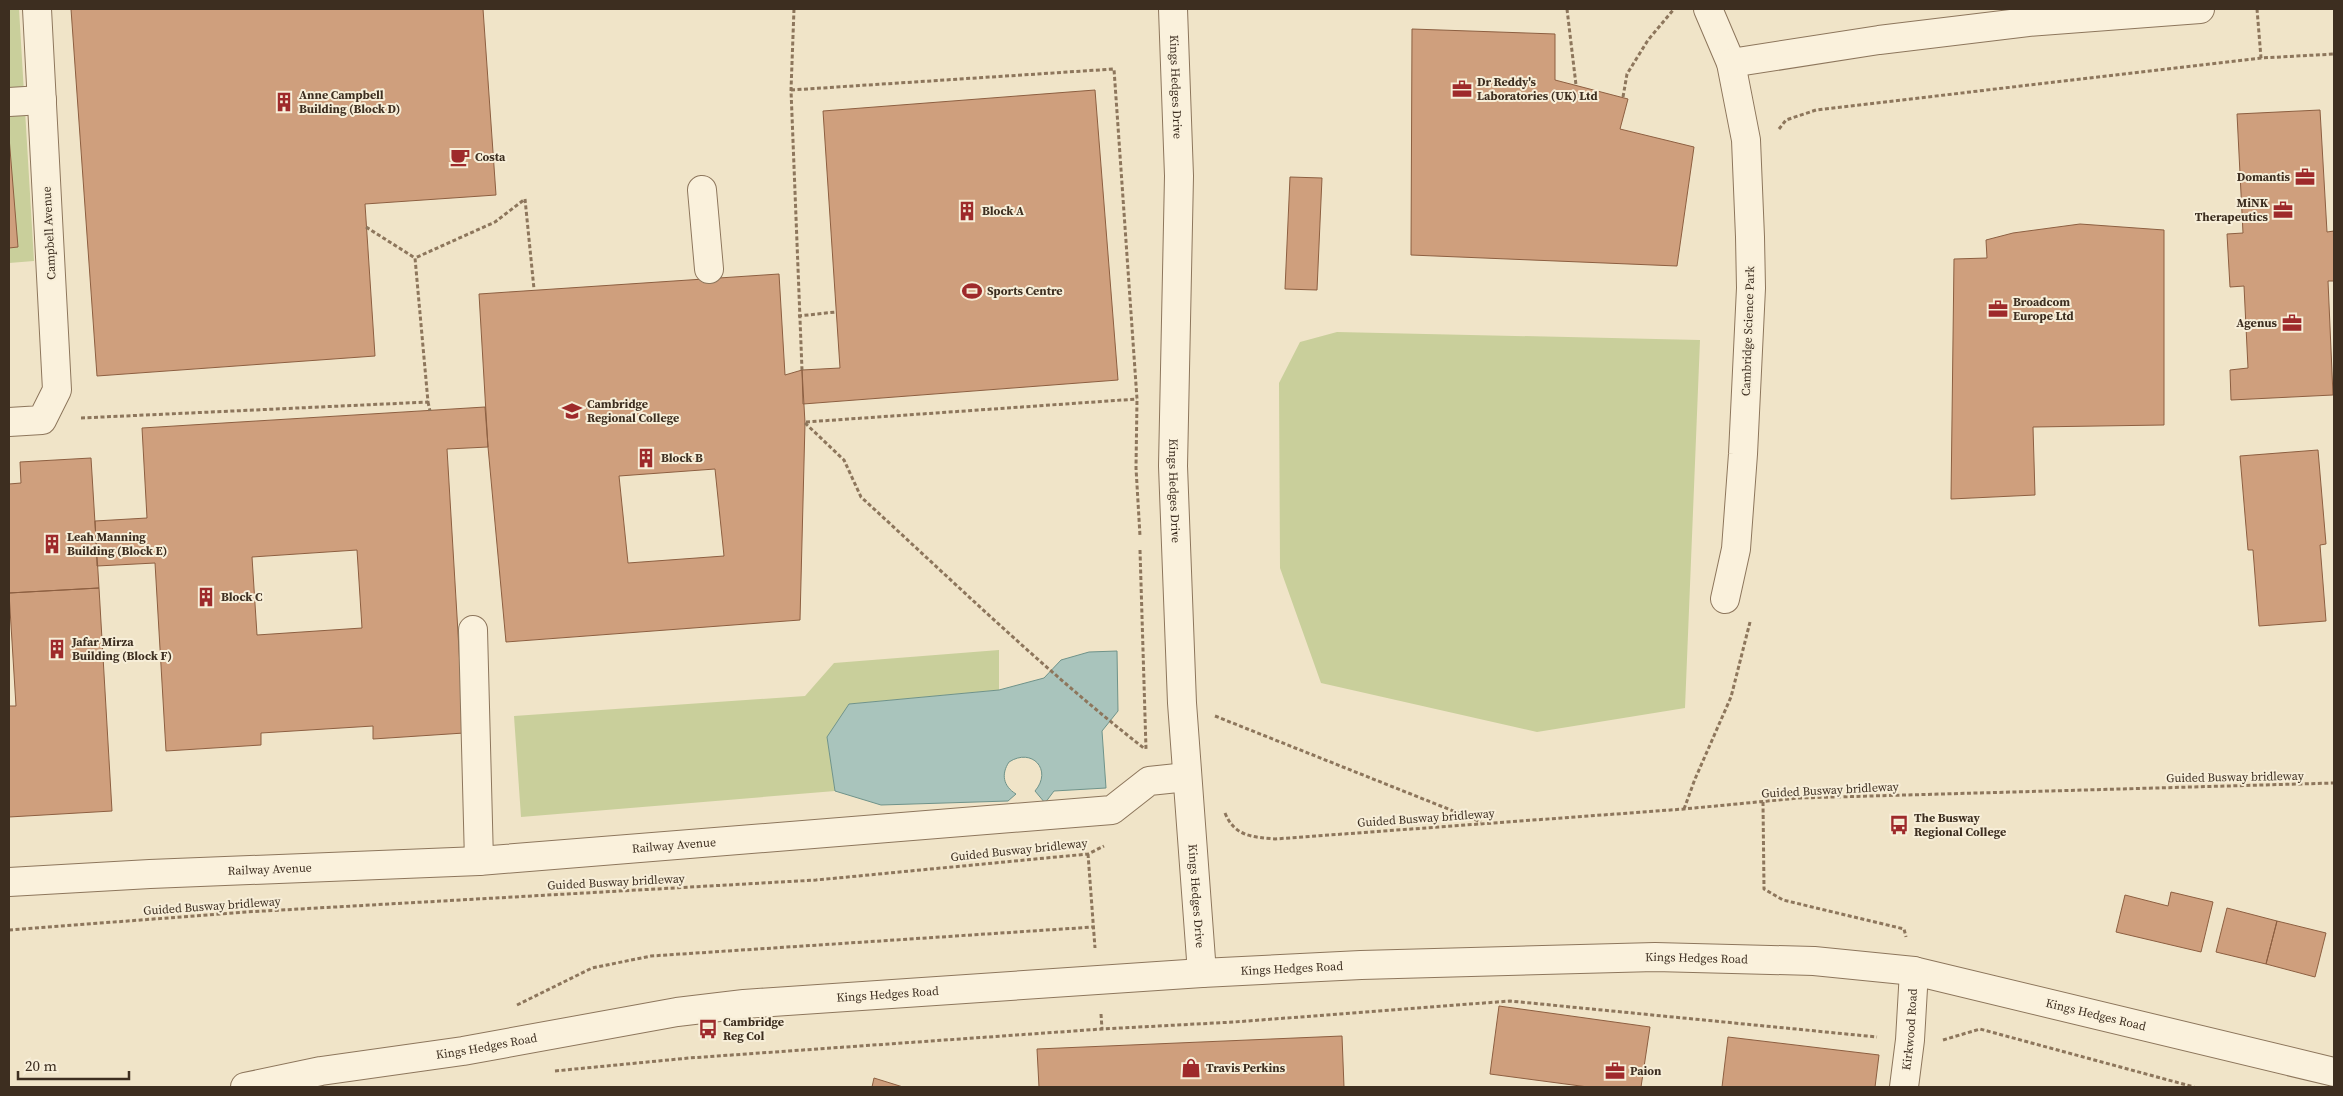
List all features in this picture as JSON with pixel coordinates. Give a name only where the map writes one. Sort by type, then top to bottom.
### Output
[{"type":"street","name":"Campbell Avenue","points":[[37,9],[57,390],[42,420]]},
{"type":"street","name":"Kings Hedges Drive","points":[[1173,9],[1179,176],[1173,466],[1182,703],[1202,973]]},
{"type":"street","name":"Cambridge Science Park","points":[[1708,9],[1731,64],[1746,140],[1751,288],[1744,454],[1736,549],[1725,599]]},
{"type":"street","points":[[1731,64],[1879,40],[2028,22],[2200,9]]},
{"type":"street","points":[[9,102],[42,100]]},
{"type":"street","points":[[702,190],[709,269]]},
{"type":"street","points":[[9,422],[42,420]]},
{"type":"street","points":[[473,630],[479,861]]},
{"type":"street","points":[[1149,781],[1187,777]]},
{"type":"street","name":"Railway Avenue","points":[[9,882],[150,874],[479,861],[1112,810],[1149,781]]},
{"type":"street","name":"Kings Hedges Road","points":[[245,1087],[321,1071],[463,1051],[677,1012],[744,1004],[1202,973],[1361,965],[1655,957],[1814,961],[1914,971],[2334,1072]]},
{"type":"street","name":"Kirkwood Road","points":[[1904,1087],[1910,1040],[1914,971]]},
{"type":"path","points":[[794,9],[791,90],[798,316],[802,370]]},
{"type":"path","points":[[1567,9],[1576,85]]},
{"type":"path","points":[[1622,97],[1627,74],[1648,40],[1675,9]]},
{"type":"path","points":[[2257,9],[2261,58]]},
{"type":"path","points":[[1816,110],[2261,58],[2334,54]]},
{"type":"path","points":[[791,90],[1114,69],[1137,399],[1136,468],[1140,540]]},
{"type":"path","points":[[416,258],[495,222],[525,199],[534,289]]},
{"type":"path","points":[[366,227],[416,258]]},
{"type":"path","points":[[416,258],[430,411]]},
{"type":"path","points":[[798,316],[836,312]]},
{"type":"path","points":[[1137,399],[805,422],[844,460],[861,497],[1052,671],[1146,750]]},
{"type":"path","points":[[42,420],[428,402]]},
{"type":"path","points":[[1140,549],[1146,750],[1149,781]]},
{"type":"path","points":[[1684,809],[1731,697],[1752,614]]},
{"type":"path","points":[[1182,703],[1482,822]]},
{"type":"path","name":"Guided Busway bridleway","points":[[1190,812],[1223,808],[1228,820],[1242,834],[1275,839],[1482,822],[1867,795],[2334,783]]},
{"type":"path","points":[[1763,802],[1764,889],[1783,900],[1904,929],[1914,971]]},
{"type":"path","name":"Guided Busway bridleway","points":[[9,930],[246,912],[816,880],[1088,854],[1111,842]]},
{"type":"path","points":[[1088,854],[1102,1029]]},
{"type":"path","points":[[514,1006],[592,968],[651,956],[1093,927]]},
{"type":"path","points":[[552,1071],[689,1058],[1102,1029],[1234,1022],[1510,1001],[1910,1040],[1940,1041],[1980,1029],[2194,1087]]},
{"type":"green space","points":[[9,9],[19,9],[34,261],[9,263]]},
{"type":"green space","points":[[1337,332],[1700,340],[1685,708],[1537,732],[1321,683],[1280,568],[1279,383],[1300,342]]},
{"type":"green space","points":[[999,650],[999,690],[849,704],[827,737],[835,791],[521,817],[514,716],[805,696],[834,663]]},
{"type":"water","points":[[1117,651],[1118,711],[1102,731],[1106,788],[1054,791],[1045,803],[1035,791],[1042,776],[1041,769],[1032,759],[1025,757],[1017,758],[1006,766],[1004,775],[1006,784],[1016,794],[1008,801],[881,805],[835,791],[827,737],[849,704],[999,690],[1044,678],[1061,660],[1089,652]]},
{"type":"building","name":"Anne Campbell Building (Block D)","points":[[71,9],[483,9],[496,195],[365,204],[375,356],[97,376]]},
{"type":"building","points":[[1412,29],[1555,34],[1555,80],[1628,99],[1620,129],[1694,147],[1677,266],[1411,255]]},
{"type":"building","name":"Block A","points":[[1095,90],[1118,380],[803,404],[802,370],[840,368],[823,111]]},
{"type":"building","points":[[2320,110],[2327,232],[2334,231],[2334,281],[2328,281],[2333,395],[2231,400],[2230,370],[2248,368],[2244,286],[2230,287],[2227,234],[2243,233],[2237,114]]},
{"type":"building","points":[[9,137],[18,247],[9,248]]},
{"type":"building","points":[[1290,177],[1322,178],[1317,290],[1285,289]]},
{"type":"building","points":[[2080,224],[2164,230],[2164,425],[2033,427],[2035,495],[1951,499],[1954,259],[1987,258],[1986,240],[2013,233]]},
{"type":"building","name":"Block B","points":[[779,274],[785,375],[802,370],[805,423],[800,620],[506,642],[488,447],[479,294]],"holes":[[[715,469],[724,556],[628,563],[619,476]]]},
{"type":"building","name":"Block C","points":[[485,407],[488,447],[447,449],[464,733],[373,739],[373,726],[261,733],[261,745],[166,751],[155,563],[97,566],[95,521],[147,518],[142,428]],"holes":[[[357,550],[362,628],[257,635],[252,557]]]},
{"type":"building","points":[[2318,450],[2326,544],[2320,545],[2326,621],[2259,626],[2253,550],[2248,550],[2240,456]]},
{"type":"building","name":"Leah Manning Building (Block E)","points":[[91,458],[99,588],[9,593],[9,484],[21,483],[20,462]]},
{"type":"building","name":"Jafar Mirza Building (Block F)","points":[[99,588],[112,811],[9,817],[9,706],[16,706],[9,593]]},
{"type":"building","points":[[2171,892],[2213,902],[2201,952],[2116,932],[2125,895],[2168,906]]},
{"type":"building","points":[[2227,908],[2277,921],[2266,964],[2216,952]]},
{"type":"building","points":[[2277,921],[2326,933],[2315,977],[2266,964]]},
{"type":"building","points":[[1499,1006],[1650,1027],[1641,1087],[1588,1087],[1490,1074]]},
{"type":"building","name":"Travis Perkins","points":[[1342,1036],[1344,1087],[1039,1087],[1037,1049]]},
{"type":"building","points":[[1728,1037],[1879,1055],[1875,1087],[1722,1087]]},
{"type":"building","points":[[874,1078],[903,1087],[872,1087]]},
{"type":"place","name":"Dr Reddy's Laboratories (UK) Ltd","points":[[1462,89]]},
{"type":"place","name":"Anne Campbell Building (Block D)","points":[[284,102]]},
{"type":"place","name":"Costa","points":[[460,157]]},
{"type":"place","name":"Domantis","points":[[2305,177]]},
{"type":"place","name":"MiNK Therapeutics","points":[[2283,210]]},
{"type":"place","name":"Block A","points":[[967,211]]},
{"type":"place","name":"Sports Centre","points":[[972,291]]},
{"type":"place","name":"Broadcom Europe Ltd","points":[[1998,309]]},
{"type":"place","name":"Agenus","points":[[2292,323]]},
{"type":"place","name":"Cambridge Regional College","points":[[572,411]]},
{"type":"place","name":"Block B","points":[[646,458]]},
{"type":"place","name":"Leah Manning Building (Block E)","points":[[52,544]]},
{"type":"place","name":"Block C","points":[[206,597]]},
{"type":"place","name":"Jafar Mirza Building (Block F)","points":[[57,649]]},
{"type":"place","name":"The Busway Regional College","points":[[1899,825]]},
{"type":"place","name":"Cambridge Reg Col","points":[[708,1029]]},
{"type":"place","name":"Travis Perkins","points":[[1191,1068]]},
{"type":"place","name":"Paion","points":[[1615,1071]]}]
